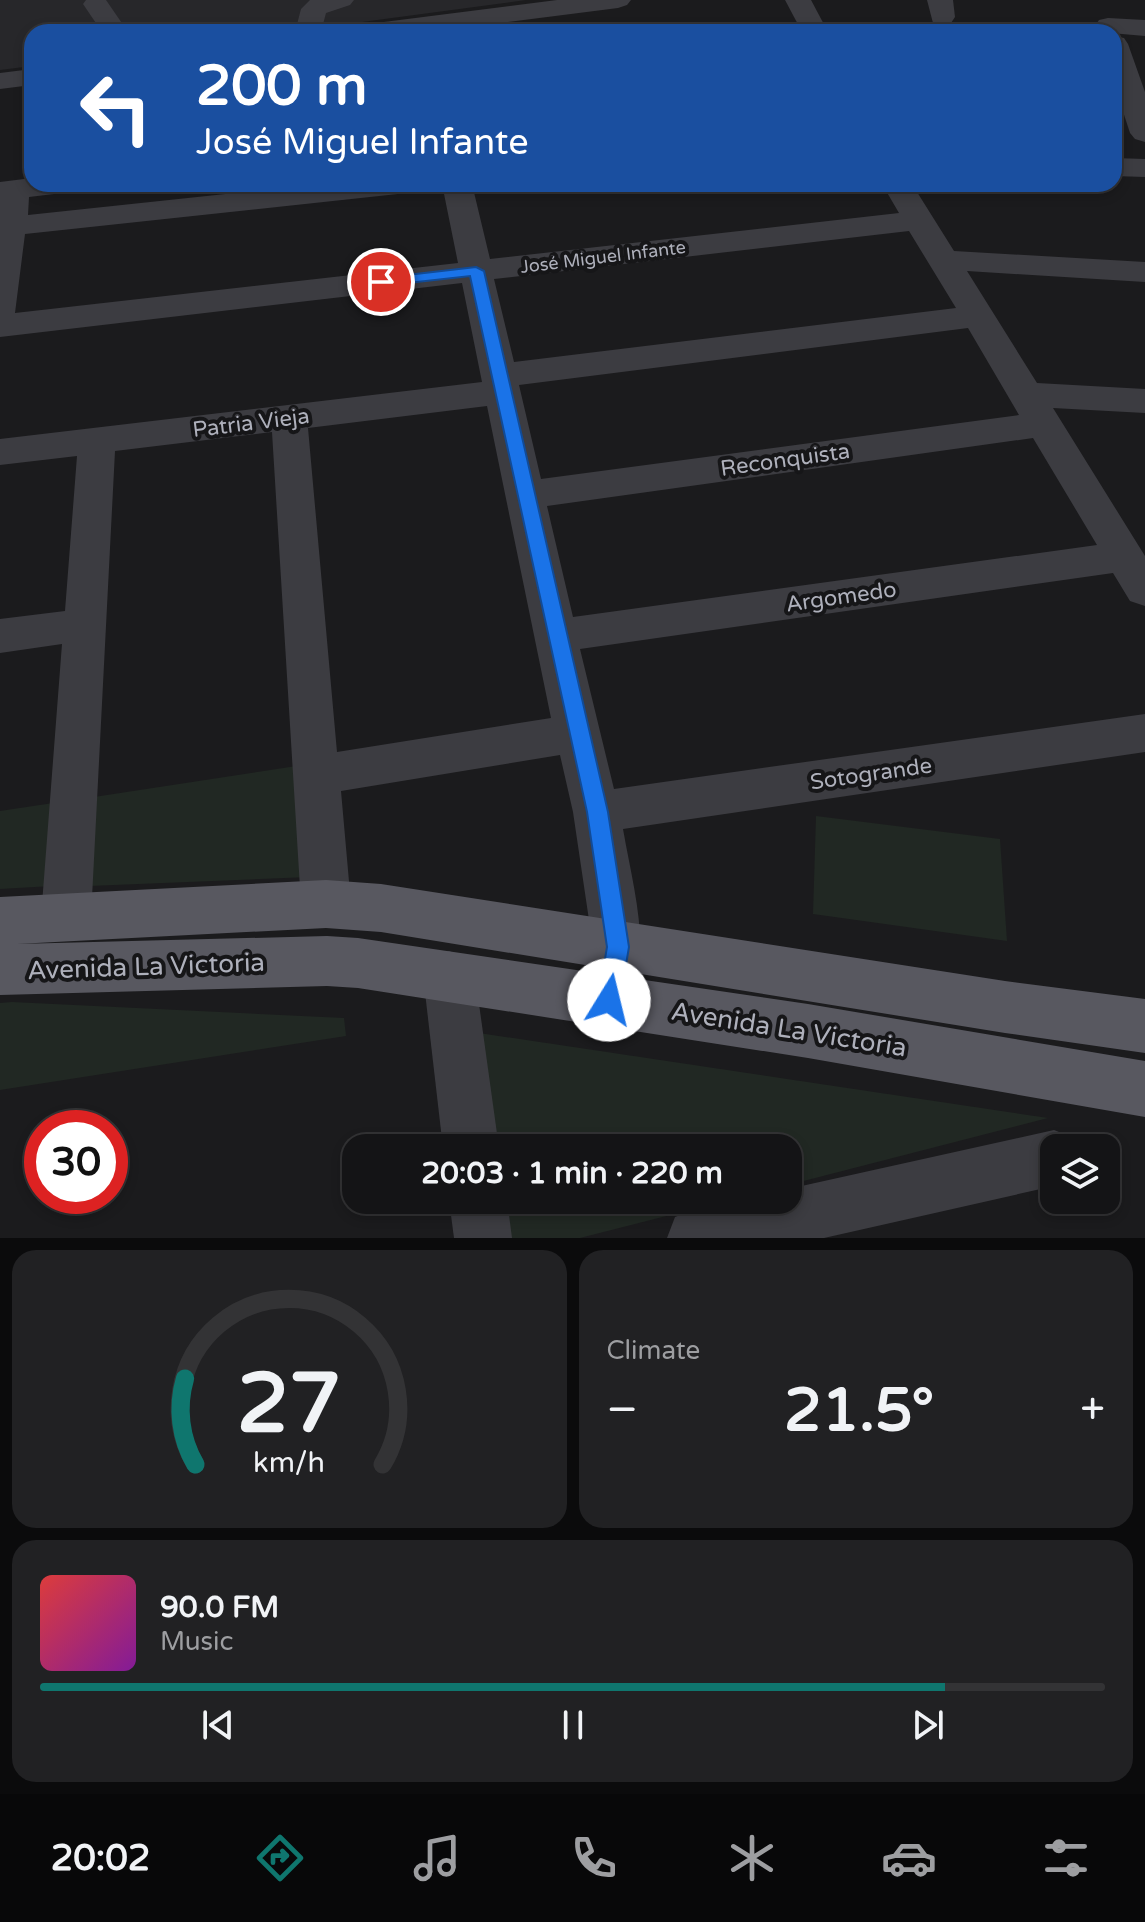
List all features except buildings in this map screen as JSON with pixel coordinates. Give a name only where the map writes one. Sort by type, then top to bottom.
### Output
[{"type":"main road","points":[[0,921],[326,904],[381,908],[1005,1007],[1145,1026]]},
{"type":"main road","name":"Avenida La Victoria","points":[[0,970],[327,961],[449,975],[609,1000],[1145,1089]]},
{"type":"street","points":[[310,24],[314,9],[323,3],[341,0]]},
{"type":"street","points":[[435,24],[479,9],[618,0]]},
{"type":"street","points":[[798,0],[811,24]]},
{"type":"street","points":[[1100,0],[1108,24]]},
{"type":"street","points":[[96,4],[110,24]]},
{"type":"street","points":[[1122,32],[1145,28]]},
{"type":"street","points":[[0,81],[24,78]]},
{"type":"street","points":[[1122,82],[1142,117]]},
{"type":"street","points":[[1122,167],[1145,168]]},
{"type":"street","points":[[0,310],[11,226],[8,190]]},
{"type":"street","points":[[11,226],[121,199],[259,192]]},
{"type":"street","points":[[459,192],[597,812],[618,947],[609,1000]]},
{"type":"street","points":[[902,192],[1145,590]]},
{"type":"street","name":"José Miguel Infante","points":[[0,326],[919,220]]},
{"type":"street","points":[[943,260],[1145,272]]},
{"type":"street","name":"Patria Vieja","points":[[0,452],[289,418],[501,384],[978,316]]},
{"type":"street","name":"Reconquista","points":[[526,495],[1035,410],[1145,401]]},
{"type":"street","points":[[289,418],[326,904]]},
{"type":"street","points":[[66,917],[97,441]]},
{"type":"street","name":"Argomedo","points":[[558,636],[1124,556]]},
{"type":"street","points":[[0,636],[85,625]]},
{"type":"street","points":[[316,775],[577,733]]},
{"type":"street","name":"Sotogrande","points":[[597,812],[1145,733]]},
{"type":"street","points":[[449,975],[469,1134]]},
{"type":"street","points":[[696,1238],[1040,1161]]},
{"type":"street","points":[[480,1214],[483,1238]]},
{"type":"shaded area","points":[[0,0],[526,0],[347,24],[24,24],[24,67],[0,70]]},
{"type":"shaded area","points":[[303,765],[309,877],[89,886],[94,797]]},
{"type":"shaded area","points":[[60,802],[52,886],[0,889],[0,811]]},
{"type":"shaded area","points":[[816,816],[1000,839],[1007,941],[813,914]]},
{"type":"shaded area","points":[[0,1003],[344,1018],[346,1036],[0,1090]]},
{"type":"shaded area","points":[[479,1033],[1048,1118],[802,1181],[802,1134],[493,1134]]},
{"type":"shaded area","points":[[504,1214],[674,1214],[580,1238],[507,1238]]},
{"type":"route","points":[[381,282],[476,271],[597,812],[618,947],[609,1000]]}]
